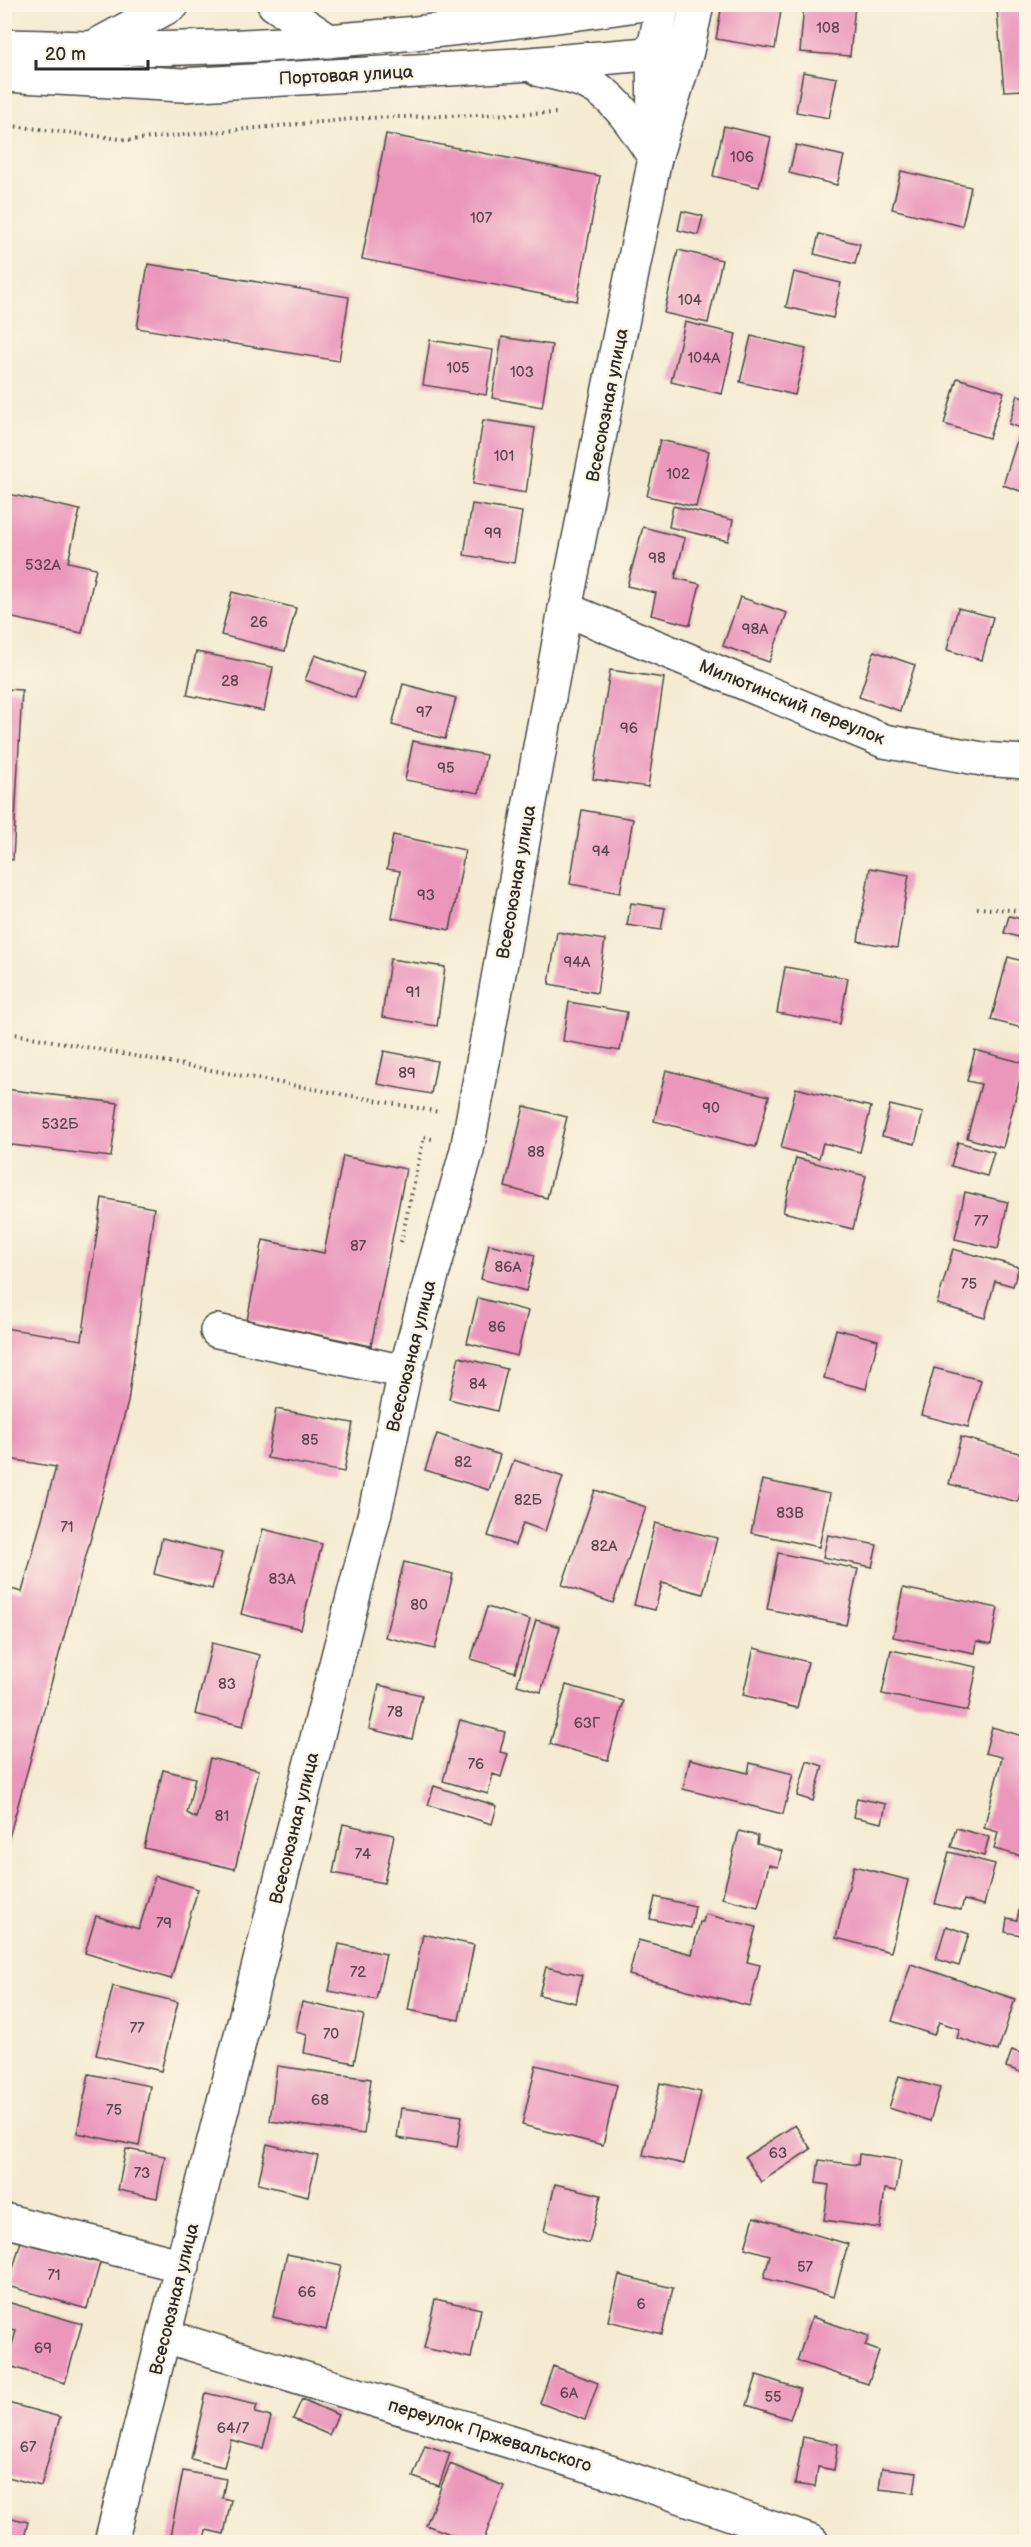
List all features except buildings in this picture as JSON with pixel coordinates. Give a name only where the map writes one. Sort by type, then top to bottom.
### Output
[{"type":"main road","points":[[92,48],[173,4]]},
{"type":"main road","points":[[274,4],[329,41]]},
{"type":"main road","points":[[522,21],[555,4]]},
{"type":"main road","name":"Портовая улица","points":[[4,46],[182,48],[329,41],[522,21],[644,4]]},
{"type":"main road","name":"Всесоюзная улица","points":[[655,158],[653,53],[663,4]]},
{"type":"main road","name":"Всесоюзная улица","points":[[111,2542],[372,1524],[405,1371],[467,1150],[565,609],[655,158],[687,51],[697,4]]},
{"type":"main road","name":"Портовая улица","points":[[4,75],[182,85],[518,65],[687,51]]},
{"type":"main road","points":[[518,65],[567,76],[598,89],[632,123],[655,158]]},
{"type":"main road","name":"Милютинский переулок","points":[[565,609],[884,741],[982,759],[1026,762]]},
{"type":"main road","points":[[217,1331],[405,1371]]},
{"type":"main road","points":[[4,2220],[183,2266]]},
{"type":"main road","name":"переулок Пржевальского","points":[[165,2336],[610,2472],[812,2542]]},
{"type":"path","points":[[4,125],[130,140],[363,118],[566,113]]},
{"type":"path","points":[[977,908],[1026,911]]},
{"type":"path","points":[[4,1032],[473,1118]]}]
